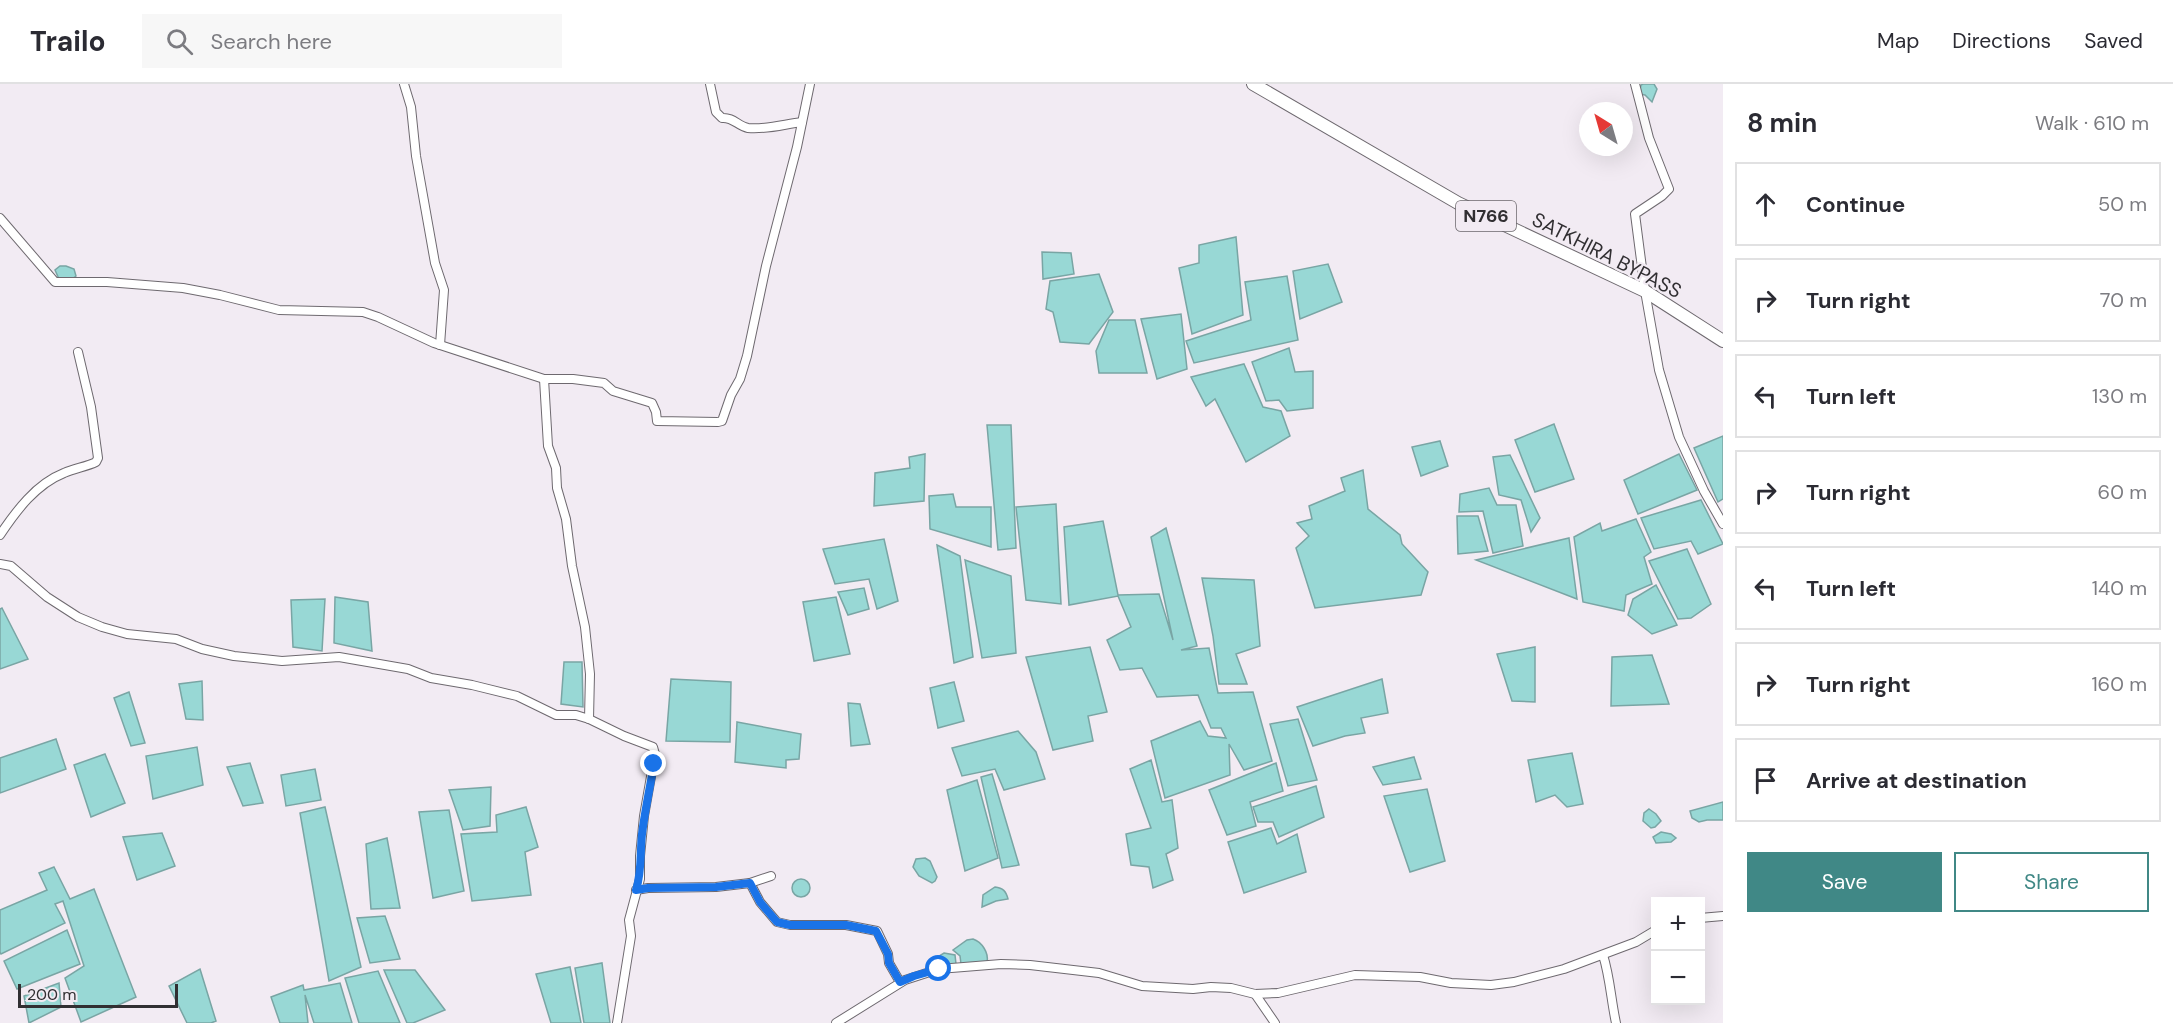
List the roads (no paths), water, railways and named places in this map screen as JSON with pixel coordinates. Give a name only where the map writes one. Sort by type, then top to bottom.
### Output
[{"type":"highway","name":"SATKHIRA BYPASS","points":[[1253,84],[1458,203],[1645,291],[1723,341]]},
{"type":"street","points":[[404,84],[411,107],[416,156],[435,263],[444,290],[440,345]]},
{"type":"street","points":[[710,84],[716,112],[722,118],[730,117],[746,128],[802,122]]},
{"type":"street","points":[[0,218],[55,282],[107,282],[174,287],[279,310],[363,312],[440,345],[544,379],[573,379],[604,383],[613,391],[652,403],[657,421],[690,423],[722,421],[747,356],[764,274],[783,207],[810,84]]},
{"type":"street","points":[[1635,84],[1649,138],[1669,189],[1635,214],[1645,291],[1659,370],[1676,426],[1704,491],[1723,524]]},
{"type":"street","points":[[0,536],[13,515],[34,494],[65,472],[96,462],[98,458],[95,426],[78,352]]},
{"type":"street","points":[[544,379],[548,446],[556,468],[557,488],[566,519],[572,566],[585,627],[590,675],[589,719]]},
{"type":"street","points":[[0,564],[11,566],[46,597],[78,617],[119,632],[176,639],[201,649],[234,656],[282,661],[339,657],[408,669],[451,683],[472,685],[517,696],[556,715],[576,715],[589,719],[653,747],[655,754],[644,816],[640,879],[629,920],[632,936],[617,1023]]},
{"type":"street","points":[[636,890],[716,887],[750,883],[771,876]]},
{"type":"street","points":[[750,883],[760,902],[777,922],[790,925],[846,925],[876,931],[888,954],[889,963],[900,982]]},
{"type":"street","points":[[1705,918],[1723,916]]},
{"type":"street","points":[[836,1023],[900,982],[939,969],[1016,964],[1081,970],[1142,986],[1193,989],[1231,988],[1255,994],[1278,993],[1355,975],[1420,977],[1451,983],[1491,985],[1514,982],[1564,969],[1636,942],[1651,933]]},
{"type":"street","points":[[1603,955],[1616,1023]]},
{"type":"street","points":[[1255,994],[1275,1023]]}]
